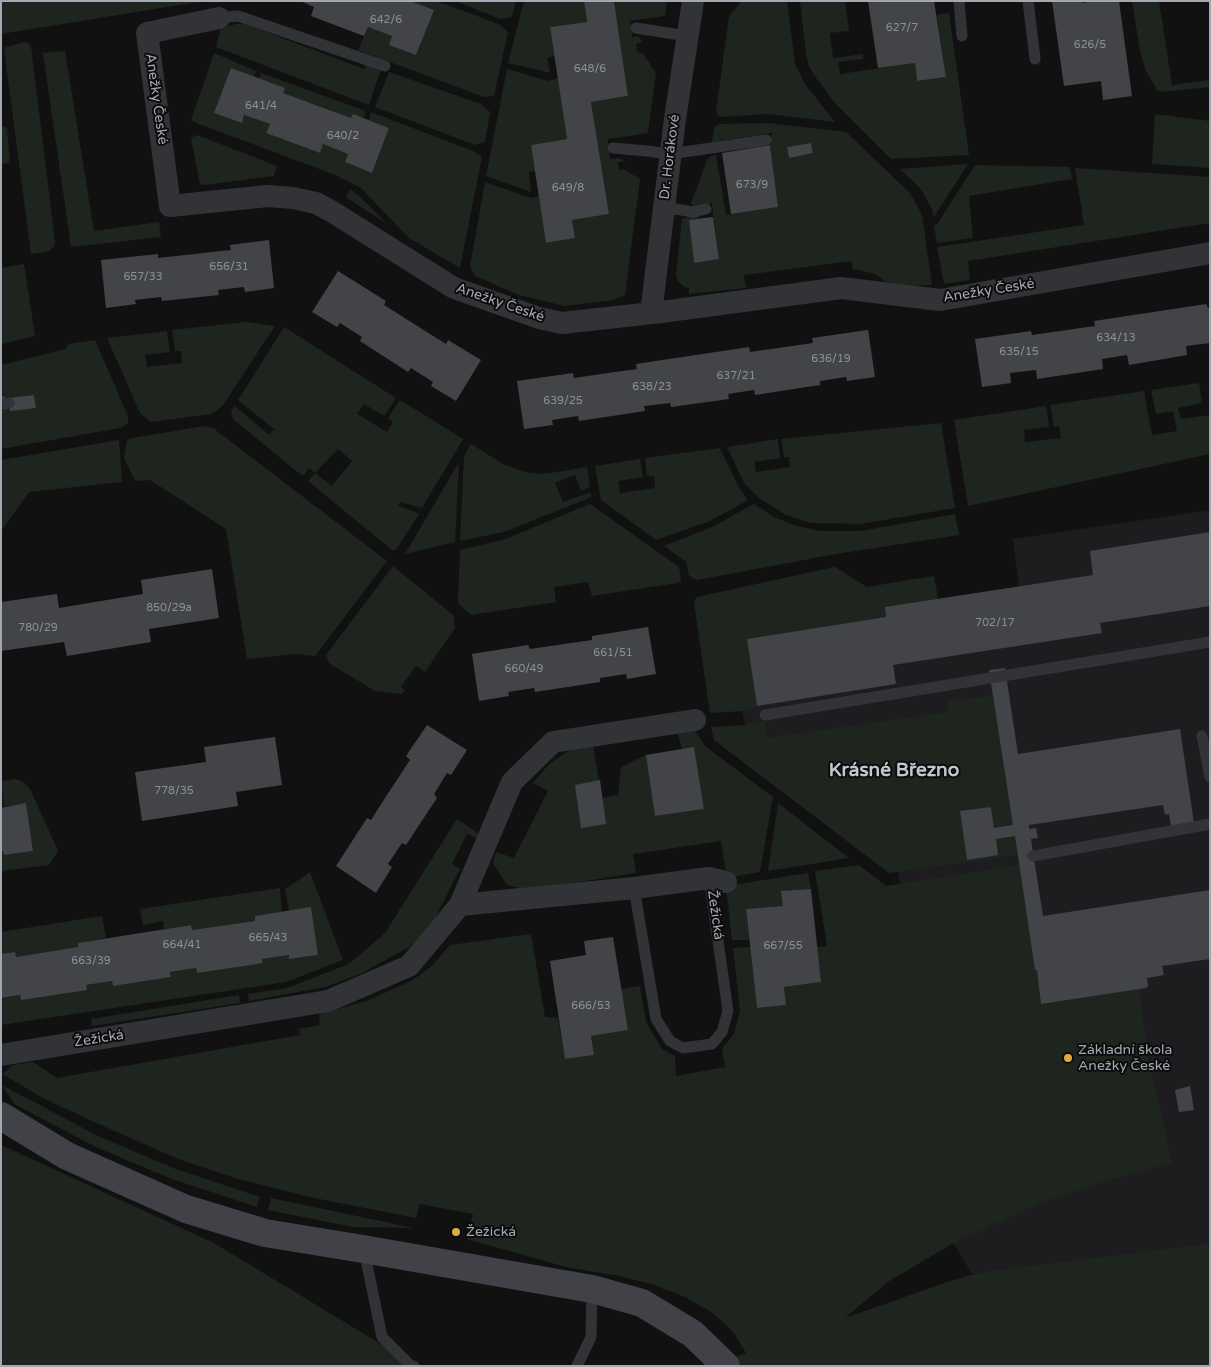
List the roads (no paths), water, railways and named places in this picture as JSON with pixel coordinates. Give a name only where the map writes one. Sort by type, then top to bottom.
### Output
[{"type":"street","name":"Dr. Horákové","points":[[651,313],[670,154],[693,1]]},
{"type":"street","name":"Anežky České","points":[[218,18],[148,33],[170,206],[268,196],[293,198],[316,203],[454,288],[539,318],[562,323],[841,288],[940,300],[1210,253]]},
{"type":"street","name":"Žežická","points":[[1,1055],[328,1001],[409,966],[460,905],[512,782],[554,742],[695,720]]},
{"type":"street","name":"Žežická","points":[[460,905],[718,880]]},
{"type":"street","points":[[1,1116],[67,1156],[186,1209],[265,1233],[592,1290],[642,1303],[694,1334],[726,1366]]},
{"type":"lane","points":[[959,1],[962,36]]},
{"type":"lane","points":[[1028,1],[1035,58]]},
{"type":"lane","name":"Anežky České","points":[[218,18],[238,16],[385,66]]},
{"type":"lane","points":[[636,28],[687,36]]},
{"type":"lane","points":[[613,148],[670,154],[766,140]]},
{"type":"lane","points":[[664,207],[693,212],[706,209]]},
{"type":"lane","points":[[764,715],[1210,642]]},
{"type":"lane","points":[[1202,736],[1210,777]]},
{"type":"lane","points":[[1033,856],[1210,824]]},
{"type":"lane","name":"Žežická","points":[[634,888],[656,1019],[670,1041],[683,1048],[712,1044],[722,1032],[728,1011],[718,880]]},
{"type":"lane","points":[[363,1249],[382,1337],[410,1365],[414,1366]]},
{"type":"lane","points":[[577,1366],[591,1337],[592,1290]]},
{"type":"place","name":"Základní škola Anežky České","points":[[1068,1058]]},
{"type":"place","name":"Žežická","points":[[456,1232]]},
{"type":"district","name":"Krásné Březno","points":[[894,771]]}]
